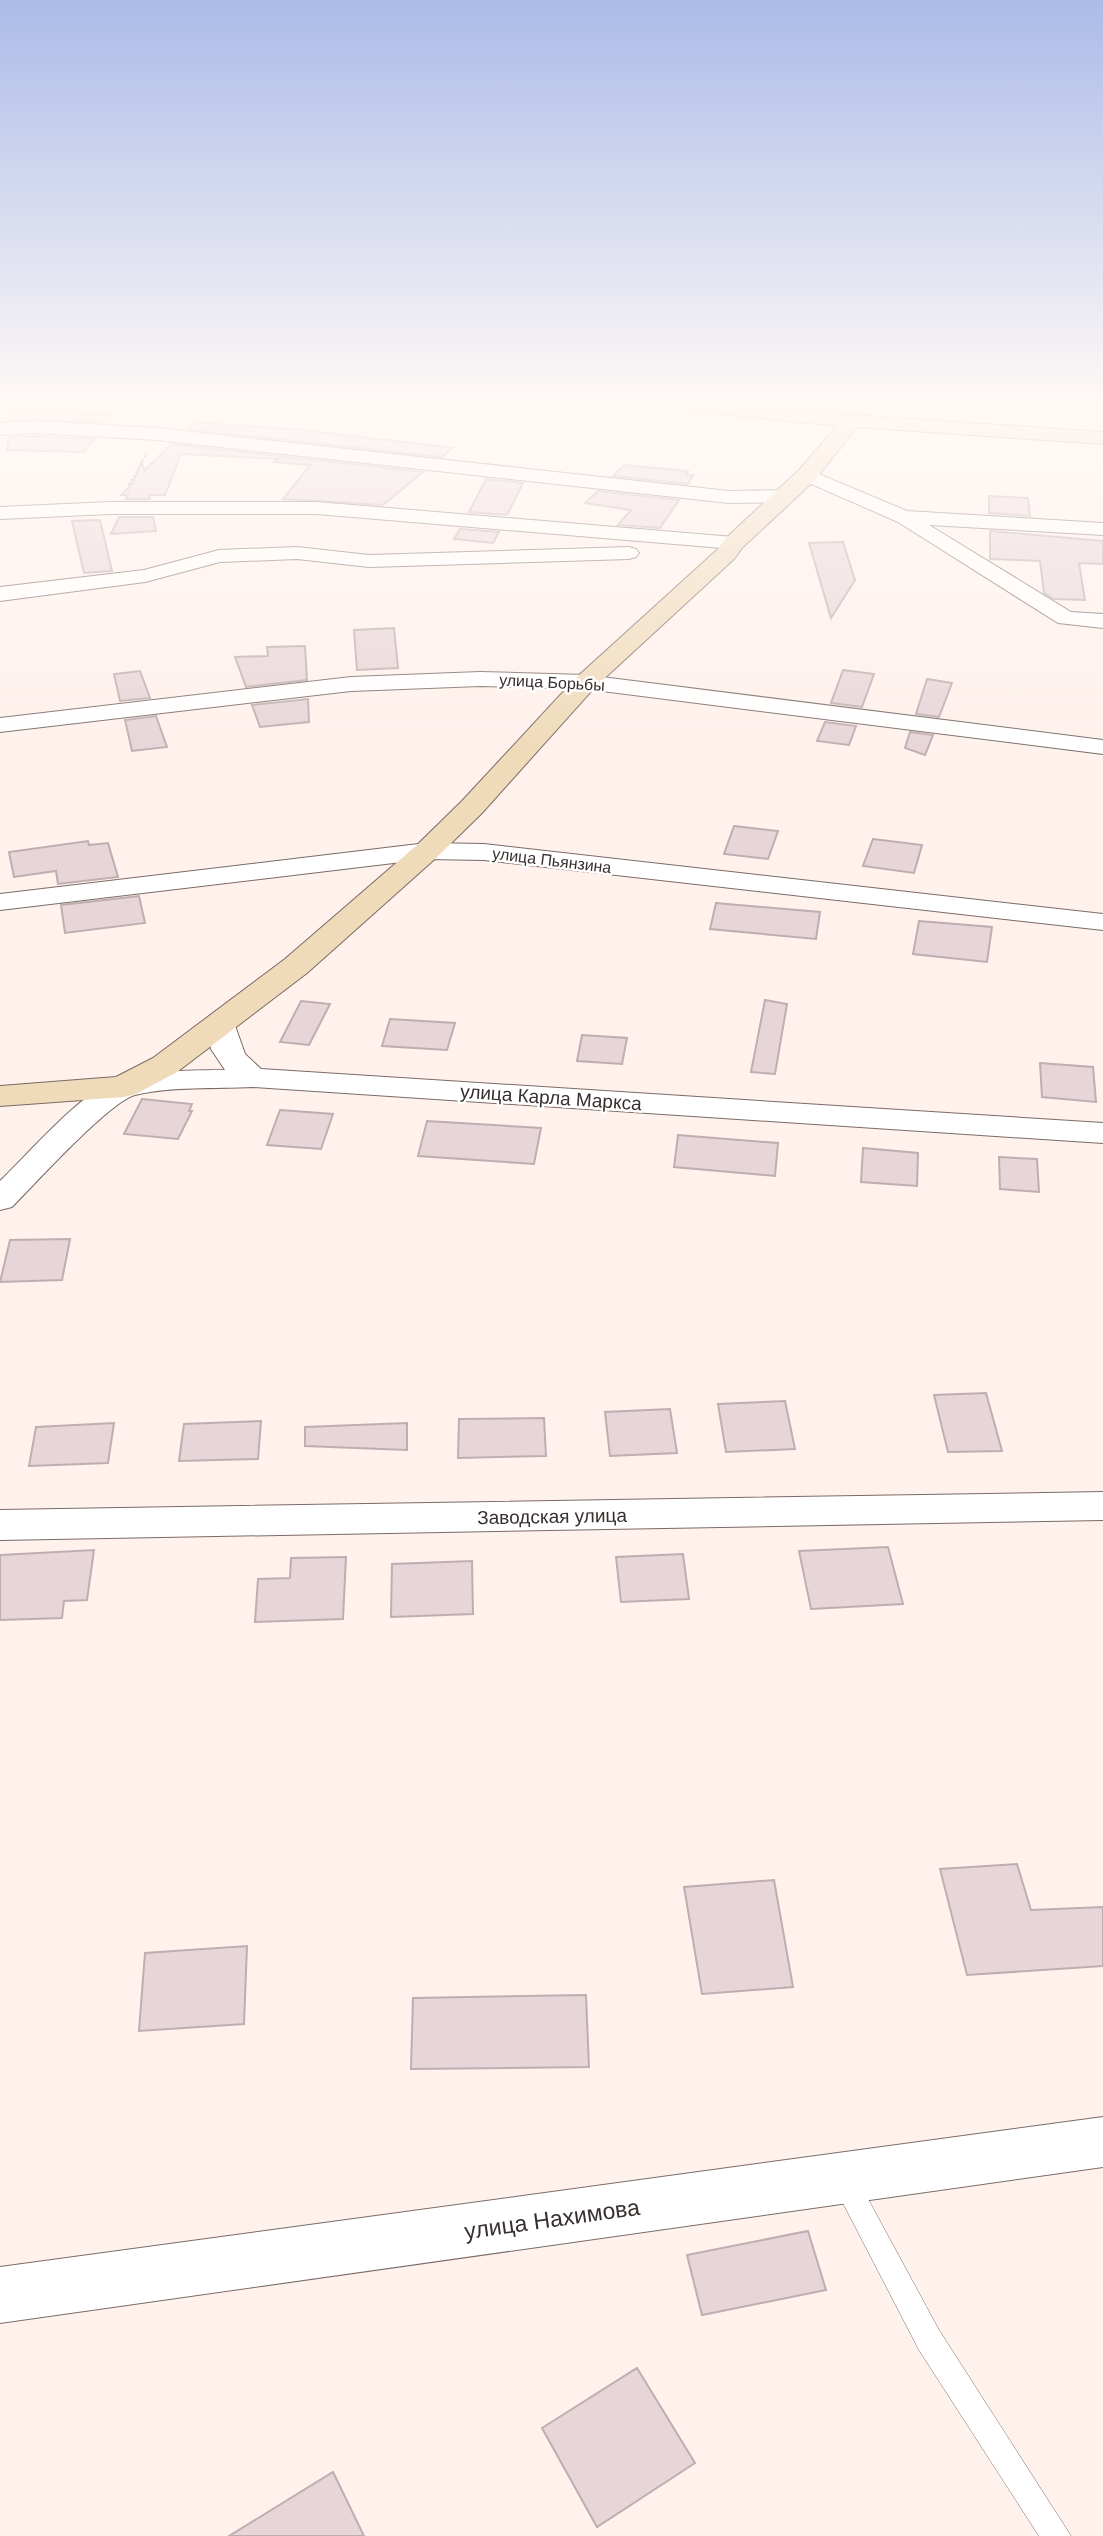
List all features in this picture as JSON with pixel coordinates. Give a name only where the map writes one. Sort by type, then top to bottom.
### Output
[{"type":"street","points":[[451,521],[730,549]]},
{"type":"street","points":[[0,1200],[96,1105],[165,1065],[296,967],[427,851],[472,807],[586,682],[759,521]]},
{"type":"street","points":[[910,521],[1066,618],[1103,621]]},
{"type":"street","points":[[975,521],[1103,529]]},
{"type":"street","points":[[0,594],[145,576],[219,556],[297,553],[369,561],[730,549]]},
{"type":"street","name":"улица Борьбы","points":[[0,725],[351,684],[480,679],[586,682],[1103,747]]},
{"type":"street","name":"улица Пьянзина","points":[[0,902],[427,851],[484,852],[1103,922]]},
{"type":"street","points":[[220,1023],[224,1046],[231,1060],[253,1078]]},
{"type":"street","name":"улица Карла Маркса","points":[[0,1096],[191,1080],[253,1078],[1103,1133]]},
{"type":"street","name":"Заводская улица","points":[[0,1525],[1103,1506]]},
{"type":"street","name":"улица Нахимова","points":[[0,2295],[1103,2143]]},
{"type":"lane","points":[[843,2179],[929,2340],[1056,2536]]},
{"type":"building","points":[[72,521],[100,521],[112,571],[84,573]]},
{"type":"building","points":[[117,521],[154,521],[156,531],[111,534]]},
{"type":"building","points":[[621,521],[665,521],[660,528],[618,525]]},
{"type":"building","points":[[460,529],[499,532],[493,543],[454,539]]},
{"type":"building","points":[[990,531],[1103,541],[1103,564],[1079,563],[1085,600],[1054,599],[1044,593],[1040,561],[990,559]]},
{"type":"building","points":[[843,542],[855,580],[831,618],[809,543]]},
{"type":"building","points":[[394,628],[398,668],[357,670],[354,630]]},
{"type":"building","points":[[305,646],[307,680],[246,687],[235,657],[268,656],[267,647]]},
{"type":"building","points":[[843,670],[874,674],[862,707],[831,703]]},
{"type":"building","points":[[140,671],[150,698],[120,701],[114,674]]},
{"type":"building","points":[[927,679],[952,683],[939,717],[916,714]]},
{"type":"building","points":[[308,699],[309,722],[260,727],[252,705]]},
{"type":"building","points":[[156,716],[167,747],[132,751],[125,720]]},
{"type":"building","points":[[825,722],[856,726],[849,745],[817,741]]},
{"type":"building","points":[[910,732],[933,735],[925,755],[905,748]]},
{"type":"building","points":[[734,826],[778,831],[768,859],[724,854]]},
{"type":"building","points":[[873,839],[922,845],[914,873],[863,866]]},
{"type":"building","points":[[88,841],[89,845],[108,843],[118,877],[58,884],[56,871],[14,877],[9,852]]},
{"type":"building","points":[[139,896],[145,923],[65,933],[61,905]]},
{"type":"building","points":[[716,903],[820,912],[816,939],[710,929]]},
{"type":"building","points":[[919,921],[992,927],[987,962],[913,954]]},
{"type":"building","points":[[765,1000],[787,1004],[775,1074],[751,1072]]},
{"type":"building","points":[[301,1001],[330,1004],[309,1045],[280,1042]]},
{"type":"building","points":[[390,1019],[455,1023],[447,1050],[382,1046]]},
{"type":"building","points":[[582,1035],[627,1038],[622,1064],[577,1061]]},
{"type":"building","points":[[1040,1063],[1093,1067],[1096,1102],[1042,1097]]},
{"type":"building","points":[[142,1099],[192,1104],[189,1111],[192,1111],[178,1139],[124,1134]]},
{"type":"building","points":[[280,1110],[333,1114],[321,1149],[267,1145]]},
{"type":"building","points":[[427,1121],[541,1128],[534,1164],[418,1156]]},
{"type":"building","points":[[678,1135],[778,1143],[775,1176],[674,1167]]},
{"type":"building","points":[[863,1148],[918,1153],[917,1186],[861,1182]]},
{"type":"building","points":[[999,1157],[1037,1159],[1039,1192],[1000,1189]]},
{"type":"building","points":[[70,1239],[62,1280],[0,1282],[10,1240]]},
{"type":"building","points":[[986,1393],[1002,1451],[948,1452],[934,1395]]},
{"type":"building","points":[[785,1401],[795,1449],[726,1452],[718,1404]]},
{"type":"building","points":[[670,1409],[677,1453],[610,1456],[605,1412]]},
{"type":"building","points":[[544,1418],[546,1456],[458,1458],[459,1419]]},
{"type":"building","points":[[261,1421],[258,1459],[179,1461],[184,1424]]},
{"type":"building","points":[[114,1423],[108,1463],[29,1466],[36,1427]]},
{"type":"building","points":[[407,1423],[407,1450],[305,1446],[305,1427]]},
{"type":"building","points":[[888,1547],[903,1604],[811,1609],[799,1551]]},
{"type":"building","points":[[94,1550],[87,1600],[64,1601],[62,1618],[0,1620],[0,1555]]},
{"type":"building","points":[[683,1554],[689,1599],[621,1602],[616,1557]]},
{"type":"building","points":[[346,1557],[343,1619],[255,1622],[258,1579],[290,1578],[291,1558]]},
{"type":"building","points":[[472,1561],[473,1614],[391,1617],[392,1564]]},
{"type":"building","points":[[1017,1864],[1031,1910],[1103,1907],[1103,1966],[967,1975],[940,1869]]},
{"type":"building","points":[[774,1880],[793,1987],[702,1994],[684,1887]]},
{"type":"building","points":[[247,1946],[244,2024],[139,2031],[145,1953]]},
{"type":"building","points":[[586,1995],[589,2067],[411,2069],[413,1998]]},
{"type":"building","points":[[808,2231],[826,2290],[702,2315],[687,2255]]},
{"type":"building","points":[[637,2368],[695,2463],[597,2527],[542,2428]]},
{"type":"building","points":[[333,2472],[364,2536],[229,2536]]}]
